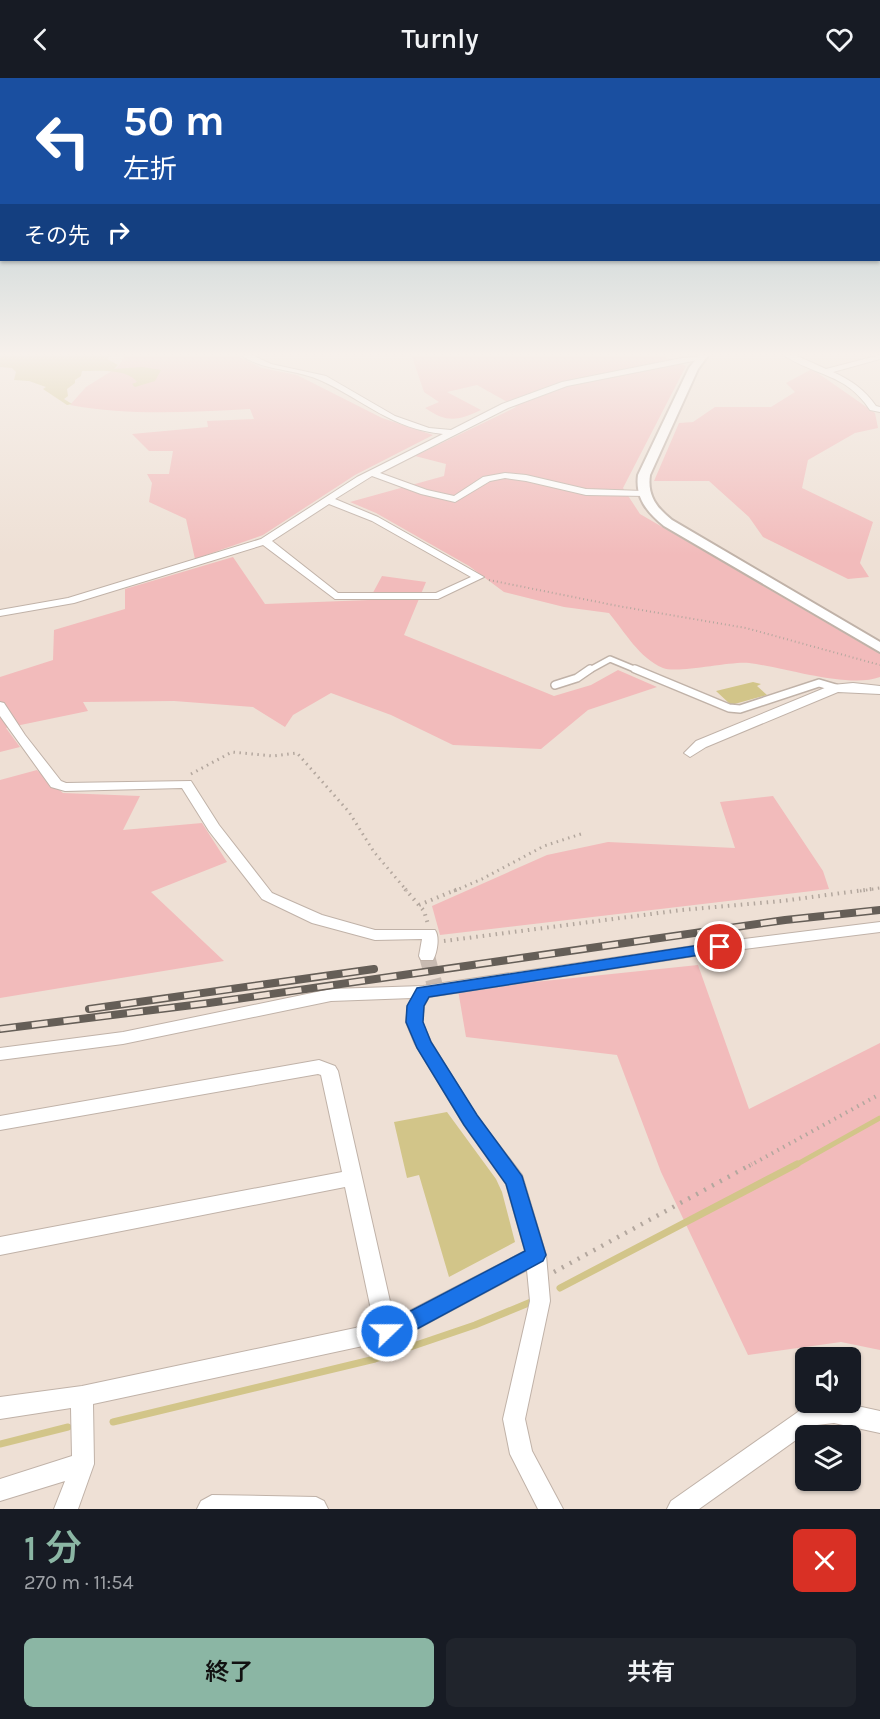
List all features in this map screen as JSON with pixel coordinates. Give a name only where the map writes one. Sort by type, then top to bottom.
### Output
[{"type":"street","points":[[400,421],[428,430],[450,432]]},
{"type":"street","points":[[0,613],[70,601],[265,541],[372,473],[475,421]]},
{"type":"street","points":[[671,421],[644,475],[643,494],[651,508],[668,523],[880,648]]},
{"type":"street","points":[[372,473],[424,492],[455,499],[487,478],[495,476],[522,477],[580,492],[643,494]]},
{"type":"street","points":[[328,500],[375,519],[478,577]]},
{"type":"street","points":[[265,541],[335,596],[438,596],[478,577]]},
{"type":"street","points":[[690,753],[700,744],[836,688],[880,690]]},
{"type":"street","points":[[0,706],[20,737],[56,784],[65,787],[186,784],[214,828],[267,896],[316,919],[375,935],[429,944]]},
{"type":"street","points":[[0,1054],[123,1038],[331,995],[423,992],[720,947],[880,927]]},
{"type":"street","points":[[423,992],[416,1006],[414,1022],[423,1044],[470,1120],[515,1181],[536,1255],[540,1301],[514,1419],[521,1454],[551,1509]]},
{"type":"street","points":[[0,1123],[319,1066],[329,1071],[387,1331]]},
{"type":"street","points":[[0,1246],[352,1178]]},
{"type":"street","points":[[0,1408],[82,1396],[387,1331],[408,1323],[536,1255]]},
{"type":"street","points":[[66,1509],[82,1464],[82,1396]]},
{"type":"street","points":[[679,1509],[813,1414],[834,1412],[880,1422]]},
{"type":"street","points":[[0,1490],[82,1464]]},
{"type":"street","points":[[209,1509],[212,1507],[316,1509]]},
{"type":"lane","points":[[555,685],[577,678],[610,659],[729,708],[740,709],[819,683],[836,688]]},
{"type":"path","points":[[478,577],[618,606],[746,628],[880,665]]},
{"type":"path","points":[[180,783],[188,776],[232,752],[273,756],[297,753],[350,812],[374,852],[424,911],[429,944],[880,888]]},
{"type":"path","points":[[419,905],[482,879],[544,846],[584,833]]},
{"type":"path","points":[[538,1278],[554,1272],[880,1094]]},
{"type":"shaded area","points":[[207,421],[390,421],[433,435],[355,475],[263,535],[195,559],[186,519],[149,502],[152,483],[147,474],[169,474],[173,451],[149,451],[132,434],[208,427]]},
{"type":"shaded area","points":[[488,421],[658,421],[623,488],[640,514],[880,654],[880,677],[867,680],[834,679],[749,663],[680,669],[663,668],[654,664],[633,644],[609,613],[564,607],[504,592],[469,566],[376,513],[350,502],[444,476],[446,464],[415,456]]},
{"type":"shaded area","points":[[877,421],[878,428],[855,433],[808,460],[802,488],[873,522],[860,563],[869,577],[848,579],[763,537],[749,517],[709,481],[654,481],[679,423]]},
{"type":"shaded area","points":[[233,557],[265,604],[369,600],[382,576],[426,582],[404,635],[554,696],[591,685],[618,670],[657,687],[588,710],[541,749],[453,745],[391,715],[331,693],[293,715],[285,727],[253,707],[174,701],[83,702],[88,711],[6,728],[20,747],[0,752],[0,677],[53,660],[54,630],[125,609],[125,589]]},
{"type":"shaded area","points":[[753,682],[761,684],[757,686],[767,695],[731,705],[716,691]]},
{"type":"shaded area","points":[[37,770],[63,793],[140,796],[123,830],[202,823],[227,862],[151,892],[224,961],[0,998],[0,780]]},
{"type":"shaded area","points":[[773,796],[823,871],[829,889],[440,935],[432,906],[547,855],[608,842],[735,848],[720,802]]},
{"type":"shaded area","points":[[698,965],[749,1109],[880,1043],[880,1350],[841,1342],[748,1355],[661,1172],[617,1055],[466,1037],[458,990]]},
{"type":"shaded area","points":[[447,1112],[496,1179],[502,1192],[515,1242],[449,1277],[419,1175],[407,1178],[394,1122]]},
{"type":"waterway","points":[[794,1166],[880,1118]]},
{"type":"waterway","points":[[560,1288],[797,1164]]},
{"type":"waterway","points":[[113,1422],[375,1359],[475,1325],[531,1302]]},
{"type":"waterway","points":[[0,1444],[68,1427]]},
{"type":"tunnel","points":[[427,956],[436,990]]},
{"type":"railway","points":[[0,1029],[209,1003],[785,920],[880,910]]},
{"type":"railway","points":[[89,1009],[374,969]]},
{"type":"route","points":[[387,1331],[408,1323],[536,1255],[515,1181],[470,1120],[423,1044],[414,1022],[416,1006],[423,992],[720,947]]}]
